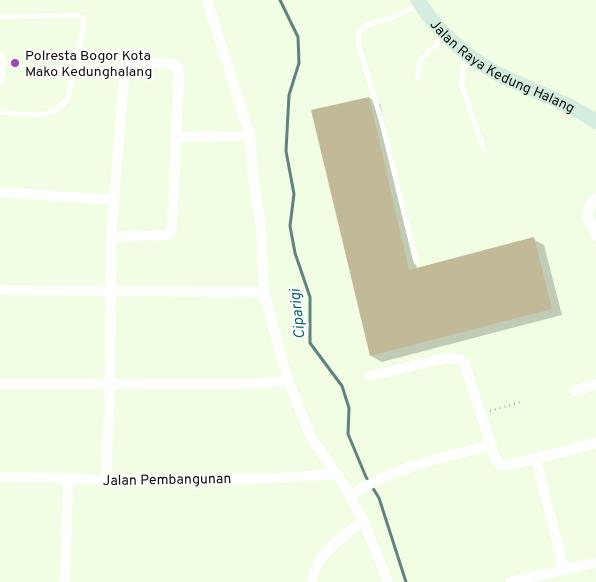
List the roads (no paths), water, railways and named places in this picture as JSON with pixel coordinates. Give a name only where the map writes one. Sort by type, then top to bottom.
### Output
[{"type":"main road","name":"Jalan Raya Kedung Halang","points":[[419,2],[446,35],[469,55],[495,72],[568,105],[596,122]]},
{"type":"street","points":[[207,0],[250,136],[252,175],[260,228],[264,292],[288,380],[312,439],[350,496],[363,520],[388,582]]},
{"type":"street","points":[[106,481],[110,383],[111,237],[120,107],[125,66],[127,62],[173,64],[178,67],[179,72],[171,233],[165,235],[111,237]]},
{"type":"street","points":[[176,138],[250,136]]},
{"type":"street","points":[[0,192],[113,200]]},
{"type":"street","points":[[596,199],[590,203],[587,214],[596,236]]},
{"type":"street","points":[[0,290],[264,292]]},
{"type":"street","points":[[370,376],[446,358],[460,359],[465,365],[480,414],[497,463],[500,466],[512,465],[596,443]]},
{"type":"street","points":[[0,384],[254,384],[288,380]]},
{"type":"street","points":[[575,390],[596,384]]},
{"type":"street","points":[[350,496],[365,486],[410,467],[491,445]]},
{"type":"street","points":[[536,458],[564,570]]},
{"type":"street","name":"Jalan Pembangunan","points":[[0,477],[68,478],[106,481],[278,478],[335,474]]},
{"type":"street","points":[[65,582],[68,478]]},
{"type":"street","points":[[312,582],[315,567],[321,557],[363,520]]},
{"type":"street","points":[[510,582],[592,563]]},
{"type":"lane","points":[[416,262],[382,123],[359,46],[359,32],[367,25],[391,18],[419,2]]},
{"type":"lane","points":[[0,17],[77,15],[83,18],[84,25],[68,98],[63,105],[55,111],[45,114],[0,112]]},
{"type":"lane","points":[[417,80],[421,59],[446,35]]},
{"type":"lane","points":[[0,54],[4,61],[1,82]]},
{"type":"lane","points":[[469,55],[464,67],[462,86],[484,149]]},
{"type":"waterway","name":"Ciparigi","points":[[280,0],[298,37],[299,63],[289,95],[286,151],[294,194],[290,226],[295,253],[310,297],[310,343],[342,386],[349,408],[348,434],[366,477],[379,498],[406,582]]},
{"type":"place","name":"Polresta Bogor Kota Mako Kedunghalang","points":[[15,63]]}]
